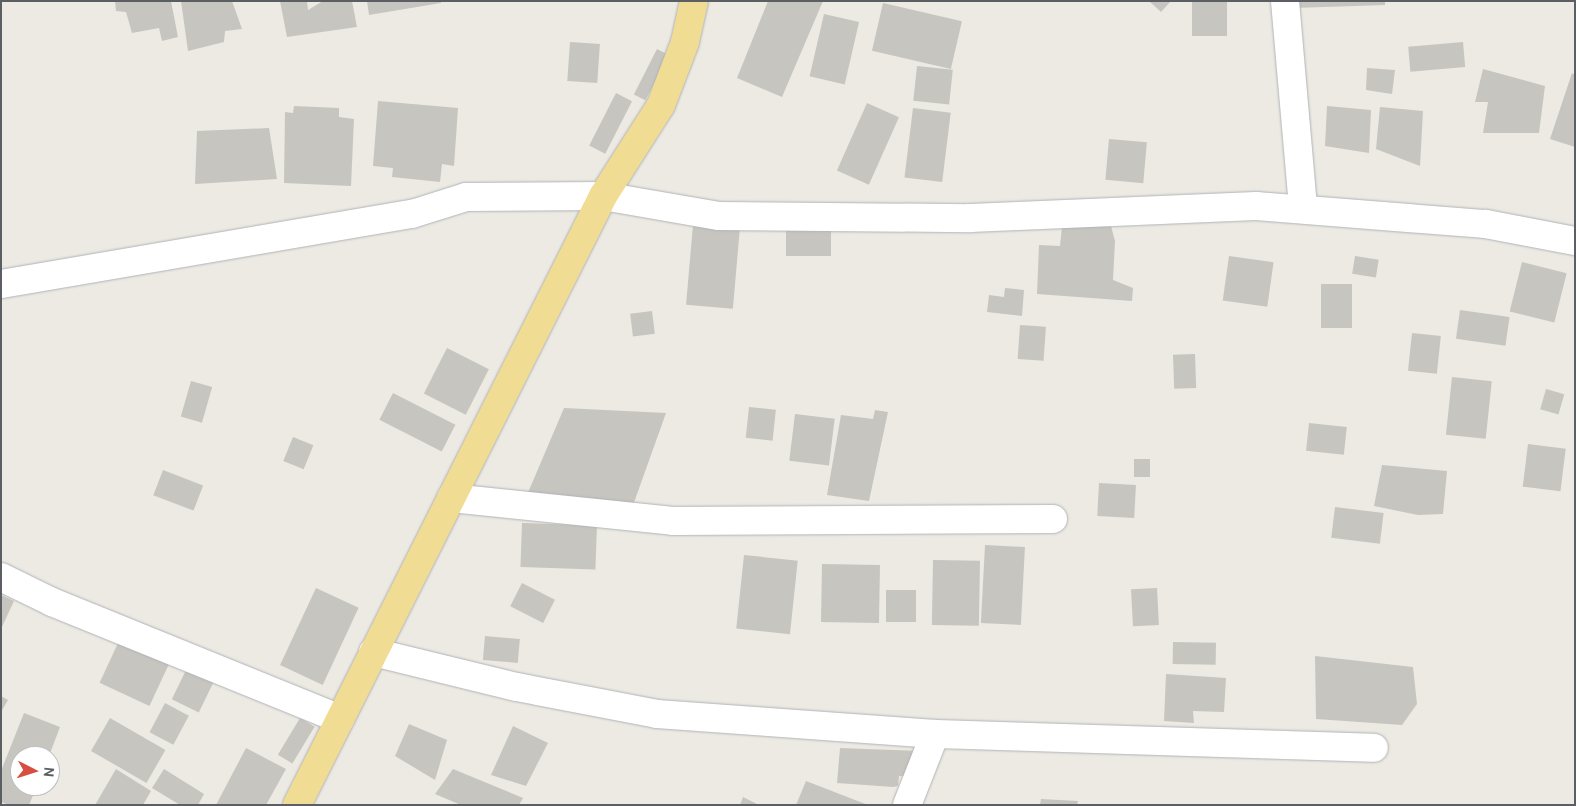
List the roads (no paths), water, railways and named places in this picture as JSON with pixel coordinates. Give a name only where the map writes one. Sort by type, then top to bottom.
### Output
[{"type":"highway","points":[[297,805],[603,196],[661,105],[685,42],[694,1]]},
{"type":"street","points":[[1285,1],[1303,208]]},
{"type":"street","points":[[1,284],[412,214],[466,196],[603,196],[719,216],[970,218],[1256,206],[1303,208],[1486,224],[1575,241]]},
{"type":"street","points":[[451,498],[673,521],[1053,519]]},
{"type":"street","points":[[1,577],[52,602],[340,719]]},
{"type":"street","points":[[373,652],[517,687],[657,714],[935,734],[1374,748]]},
{"type":"street","points":[[907,805],[935,734]]}]
